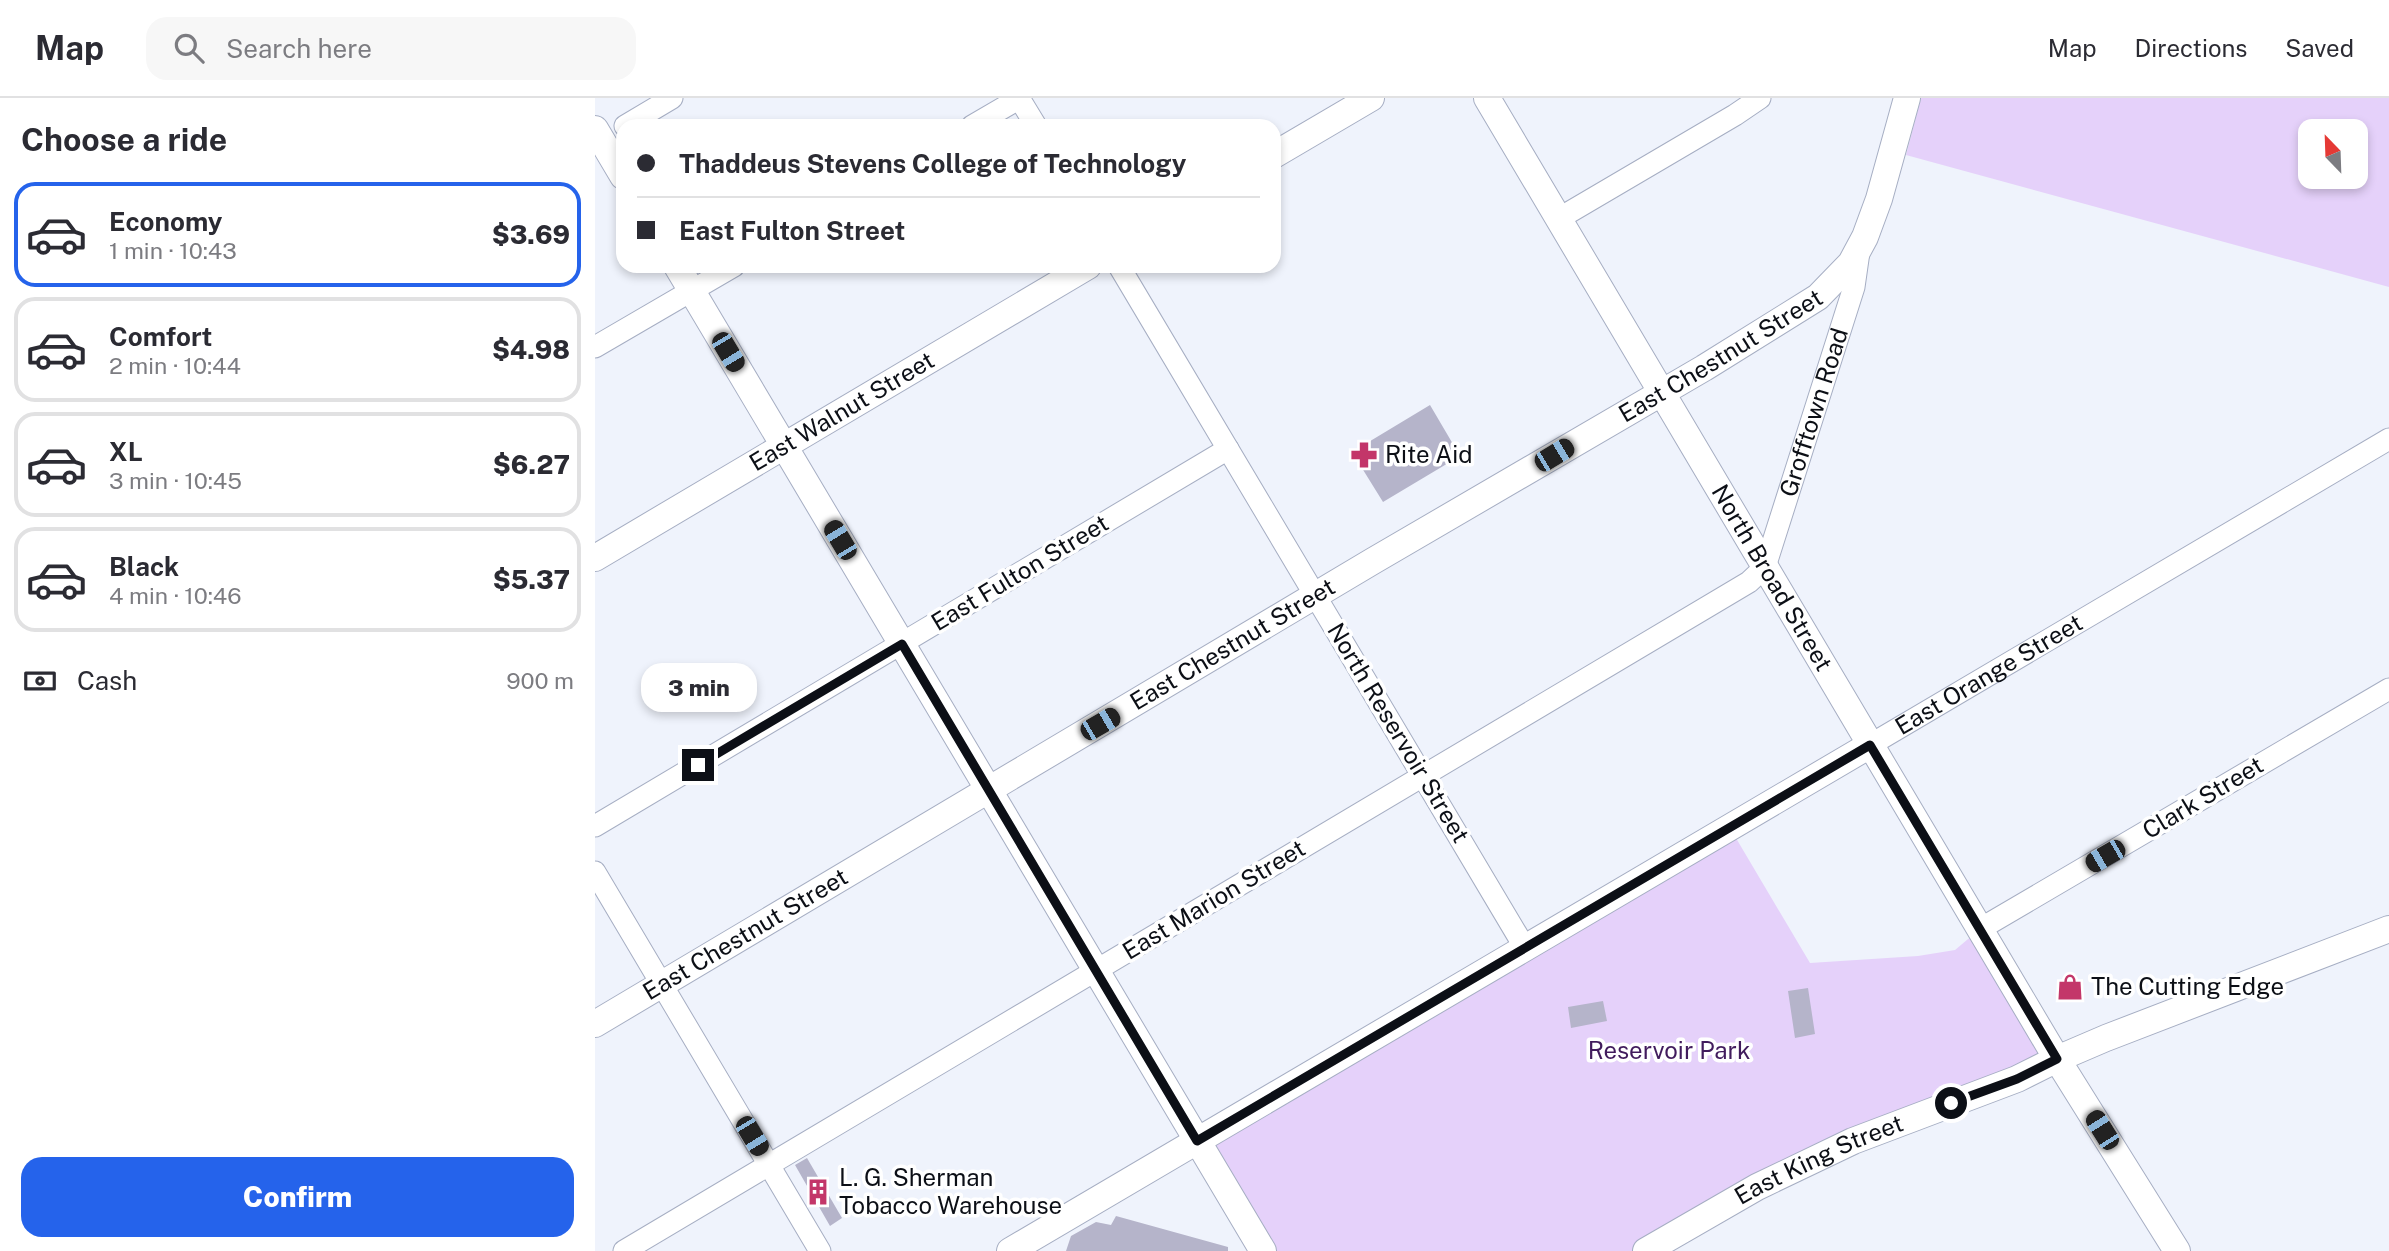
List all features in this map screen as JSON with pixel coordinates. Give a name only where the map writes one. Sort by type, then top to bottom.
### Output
[{"type":"main road","points":[[1281,151],[1371,98]]},
{"type":"main road","name":"North Broad Street","points":[[1487,98],[2057,1059],[2177,1251]]},
{"type":"main road","name":"Grofftown Road","points":[[1859,250],[1879,199],[1907,98]]},
{"type":"main road","points":[[608,133],[616,156]]},
{"type":"main road","name":"East Chestnut Street","points":[[595,1024],[1818,297],[1842,274],[1859,250]]},
{"type":"main road","points":[[681,273],[1263,1251]]},
{"type":"main road","name":"East Walnut Street","points":[[595,558],[1076,273]]},
{"type":"main road","name":"East Orange Street","points":[[1010,1251],[1870,745]]},
{"type":"main road","name":"East King Street","points":[[1646,1251],[1713,1210],[1807,1162],[1906,1120],[2017,1079],[2057,1059],[2389,929]]},
{"type":"street","points":[[634,119],[672,98]]},
{"type":"street","points":[[984,119],[1019,98],[1032,119]]},
{"type":"street","points":[[1559,219],[1760,98]]},
{"type":"street","name":"Grofftown Road","points":[[1765,567],[1854,286],[1859,250]]},
{"type":"street","points":[[595,347],[721,273]]},
{"type":"street","name":"North Reservoir Street","points":[[1123,273],[1525,948]]},
{"type":"street","name":"East Orange Street","points":[[1870,745],[2389,439]]},
{"type":"street","name":"East Fulton Street","points":[[595,826],[1228,449]]},
{"type":"street","name":"East Marion Street","points":[[624,1251],[1743,585],[1765,567]]},
{"type":"street","name":"Clark Street","points":[[1980,929],[2389,688]]},
{"type":"street","points":[[595,872],[820,1251]]},
{"type":"green space","points":[[1921,98],[2389,98],[2389,287],[1906,155]]},
{"type":"green space","name":"Reservoir Park","points":[[1730,828],[1810,963],[1918,956],[1955,950],[1980,929],[2057,1059],[1646,1251],[1263,1251],[1197,1141]]},
{"type":"building","name":"Rite Aid","points":[[1430,405],[1460,456],[1383,502],[1352,452]]},
{"type":"building","points":[[1808,988],[1815,1034],[1795,1038],[1788,991]]},
{"type":"building","points":[[1603,1001],[1607,1021],[1571,1028],[1568,1007]]},
{"type":"building","name":"L. G. Sherman Tobacco Warehouse","points":[[807,1158],[842,1218],[830,1226],[795,1165]]},
{"type":"building","points":[[1116,1216],[1228,1247],[1228,1251],[1066,1251],[1071,1236],[1096,1222],[1111,1225]]},
{"type":"place","name":"Rite Aid","points":[[1364,455]]},
{"type":"place","name":"The Cutting Edge","points":[[2070,987]]},
{"type":"place","name":"L. G. Sherman Tobacco Warehouse","points":[[818,1192]]},
{"type":"route","points":[[698,765],[902,644],[1197,1141],[1870,745],[2057,1059],[2017,1079],[1951,1103]]}]
